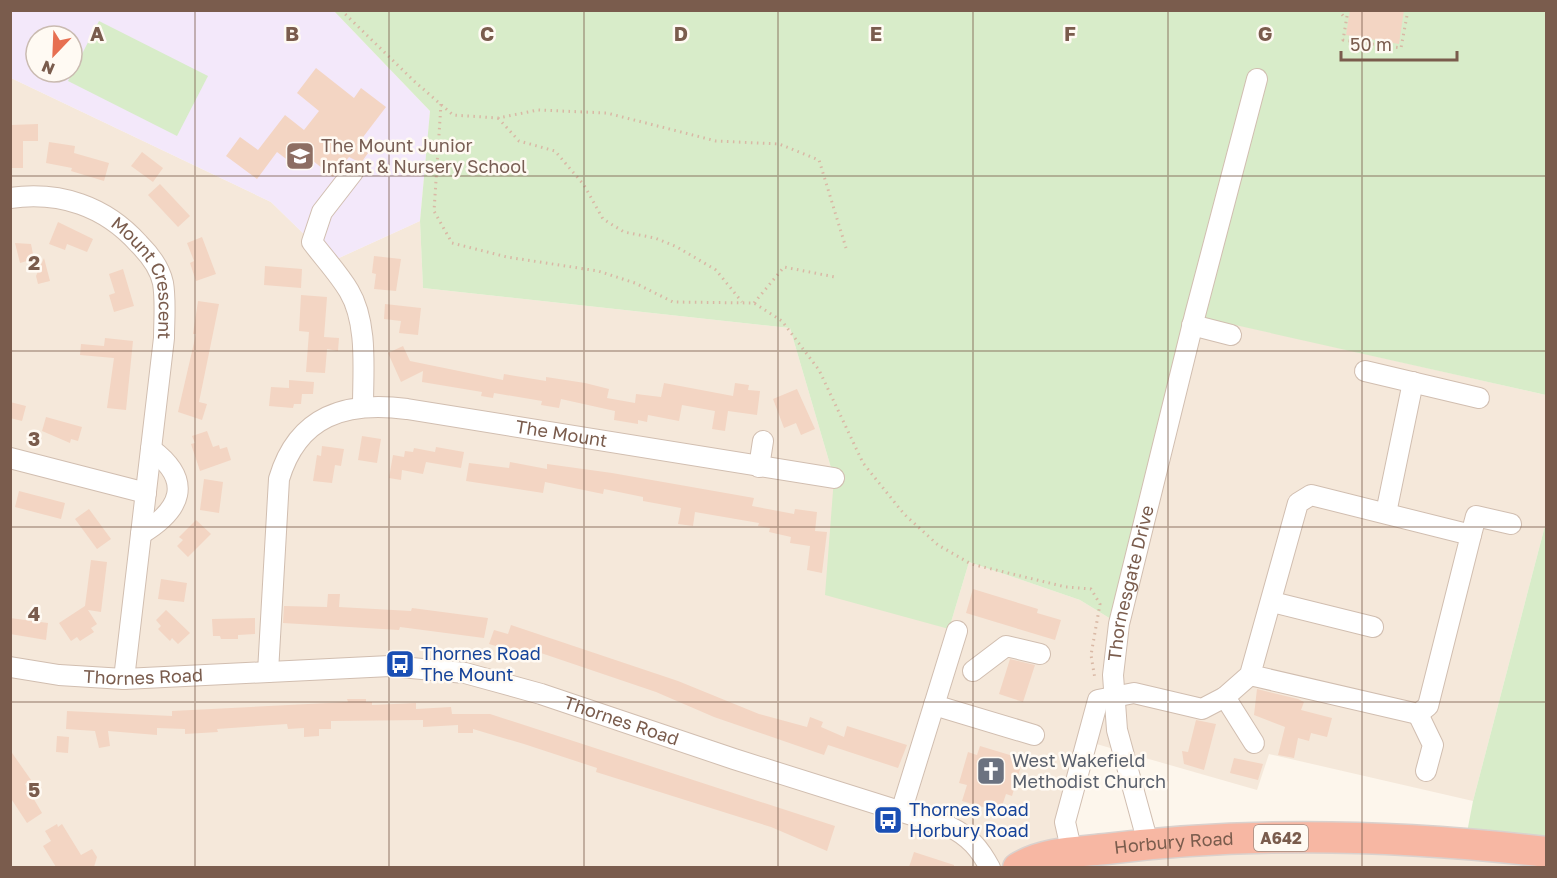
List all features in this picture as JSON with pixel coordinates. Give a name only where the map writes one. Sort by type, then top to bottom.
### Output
[{"type":"highway","name":"Horbury Road","points":[[1018,867],[1048,856],[1148,843],[1314,837],[1465,843],[1546,852]]},
{"type":"street","name":"Thornesgate Drive","points":[[1148,843],[1107,699],[1113,675],[1119,624],[1192,325],[1257,79]]},
{"type":"street","points":[[353,172],[322,212],[312,242],[350,291],[356,310],[363,354],[363,406]]},
{"type":"street","name":"Mount Crescent","points":[[10,198],[50,196],[94,209],[113,219],[148,253],[162,282],[164,339],[124,679]]},
{"type":"street","points":[[1192,325],[1231,335]]},
{"type":"street","points":[[1365,370],[1479,398]]},
{"type":"street","points":[[1386,513],[1413,382]]},
{"type":"street","name":"The Mount","points":[[268,672],[275,517],[279,479],[284,464],[301,438],[314,425],[346,409],[363,406],[407,409],[834,478]]},
{"type":"street","points":[[759,467],[763,441]]},
{"type":"street","points":[[141,534],[166,517],[174,507],[177,496],[177,483],[169,465],[151,449]]},
{"type":"street","points":[[10,458],[146,493]]},
{"type":"street","points":[[1072,853],[1065,822],[1107,699],[1134,693],[1202,709],[1225,697],[1250,675],[1298,502],[1311,495],[1471,535]]},
{"type":"street","points":[[1418,714],[1428,706],[1476,516],[1511,524]]},
{"type":"street","points":[[1272,602],[1373,627]]},
{"type":"street","points":[[901,812],[957,631]]},
{"type":"street","points":[[947,663],[981,674],[1006,646],[1040,654]]},
{"type":"street","name":"Thornes Road","points":[[10,667],[59,675],[124,679],[390,666],[465,674],[541,694],[963,834],[975,844],[990,867]]},
{"type":"street","points":[[1250,675],[1418,714]]},
{"type":"street","points":[[1225,697],[1254,743]]},
{"type":"street","points":[[934,705],[1034,735]]},
{"type":"street","points":[[1418,714],[1433,745],[1426,771]]},
{"type":"path","points":[[341,10],[453,115],[498,118],[538,110],[607,113],[716,141],[779,144],[819,160],[846,248]]},
{"type":"path","points":[[1338,10],[1346,19]]},
{"type":"path","points":[[1348,10],[1343,40],[1401,48],[1408,10]]},
{"type":"path","points":[[441,104],[434,211],[452,243],[507,256],[598,271],[634,283],[673,302],[754,303],[782,321],[819,370],[863,463],[904,514],[938,545],[971,564],[1066,587],[1091,589],[1100,604],[1091,655],[1107,699]]},
{"type":"path","points":[[498,118],[519,141],[555,151],[584,185],[603,219],[624,232],[656,238],[677,247],[716,270],[742,303]]},
{"type":"path","points":[[754,303],[784,267],[835,277]]},
{"type":"shaded area","name":"The Mount Junior Infant & Nursery School","points":[[11,11],[334,11],[430,111],[420,221],[328,263],[312,242],[271,202],[11,78]]},
{"type":"shaded area","points":[[11,78],[271,202],[312,242],[328,263],[420,221],[423,288],[790,328],[834,478],[949,629],[969,562],[1080,600],[1119,624],[1203,317],[1546,395],[1546,522],[1473,801],[1269,754],[1257,790],[1086,741],[1065,822],[1072,852],[1148,843],[1546,852],[1546,867],[11,868]]},
{"type":"green space","points":[[334,11],[1546,11],[1546,395],[1195,316],[1119,624],[1080,600],[969,562],[949,629],[825,595],[834,478],[790,328],[423,288],[420,221],[430,111]]},
{"type":"green space","points":[[99,21],[208,76],[177,136],[74,84],[84,84],[84,50]]},
{"type":"green space","points":[[1546,522],[1546,852],[1465,843],[1473,801]]},
{"type":"building","points":[[1350,10],[1404,10],[1399,44],[1346,35]]},
{"type":"building","points":[[316,68],[354,98],[361,88],[386,107],[357,145],[368,153],[361,163],[349,157],[333,177],[307,156],[298,168],[277,152],[257,179],[226,156],[240,137],[258,150],[285,115],[304,130],[319,111],[297,93]]},
{"type":"building","points":[[38,124],[38,141],[23,141],[23,168],[12,168],[11,125]]},
{"type":"building","points":[[49,142],[75,146],[74,153],[109,163],[104,181],[71,171],[72,168],[46,163]]},
{"type":"building","points":[[142,152],[163,168],[153,182],[131,166]]},
{"type":"building","points":[[160,184],[190,216],[178,227],[148,195]]},
{"type":"building","points":[[58,222],[93,239],[87,252],[67,244],[65,250],[49,244]]},
{"type":"building","points":[[202,237],[216,274],[196,281],[190,263],[194,261],[187,243]]},
{"type":"building","points":[[15,243],[31,244],[34,259],[20,263]]},
{"type":"building","points":[[374,256],[401,259],[396,291],[374,289],[376,274],[372,273]]},
{"type":"building","points":[[44,258],[50,281],[38,284],[36,276]]},
{"type":"building","points":[[265,266],[302,269],[301,288],[264,285]]},
{"type":"building","points":[[123,269],[134,306],[114,312],[109,295],[115,293],[109,274]]},
{"type":"building","points":[[301,295],[327,297],[324,337],[339,338],[338,351],[327,349],[325,373],[306,372],[309,332],[299,331]]},
{"type":"building","points":[[198,301],[219,304],[199,402],[207,404],[202,420],[178,412],[196,334],[193,334]]},
{"type":"building","points":[[385,304],[421,308],[418,335],[399,333],[401,321],[384,319]]},
{"type":"building","points":[[105,338],[133,341],[126,410],[107,408],[114,358],[80,355],[81,344],[104,346]]},
{"type":"building","points":[[403,346],[410,361],[503,380],[504,374],[546,381],[546,377],[585,383],[609,389],[607,398],[635,403],[636,394],[661,397],[664,383],[733,396],[735,383],[749,385],[748,390],[760,391],[757,415],[728,411],[725,431],[712,429],[715,411],[682,405],[679,421],[648,415],[647,422],[638,420],[638,424],[614,420],[615,411],[561,399],[559,408],[541,405],[542,401],[494,393],[493,398],[481,396],[482,392],[422,382],[423,371],[401,382],[388,353]]},
{"type":"building","points":[[289,380],[314,382],[313,394],[302,394],[301,404],[294,404],[293,408],[269,406],[271,387],[289,388]]},
{"type":"building","points":[[797,389],[815,429],[801,435],[796,423],[784,428],[773,399]]},
{"type":"building","points":[[10,402],[26,406],[22,421],[10,418]]},
{"type":"building","points":[[46,417],[82,427],[78,441],[71,439],[70,443],[42,431]]},
{"type":"building","points":[[207,431],[213,447],[219,445],[220,449],[227,447],[231,460],[200,471],[191,444],[195,443],[192,436]]},
{"type":"building","points":[[362,436],[381,439],[377,463],[358,460]]},
{"type":"building","points":[[322,446],[344,449],[341,466],[335,465],[332,483],[313,481],[317,455],[321,456]]},
{"type":"building","points":[[436,447],[464,452],[461,468],[426,462],[423,474],[402,470],[401,480],[389,478],[393,455],[404,457],[405,451],[413,452],[414,448],[435,452]]},
{"type":"building","points":[[510,462],[547,469],[547,464],[612,473],[754,498],[752,506],[794,514],[795,509],[817,512],[815,531],[827,532],[822,573],[807,570],[810,546],[790,543],[791,537],[769,532],[770,528],[758,526],[759,523],[695,512],[693,526],[678,524],[681,508],[643,501],[643,497],[604,489],[603,494],[545,482],[543,493],[466,481],[469,463],[509,468]]},
{"type":"building","points":[[204,479],[223,482],[219,513],[200,510]]},
{"type":"building","points":[[19,491],[65,503],[61,519],[15,507]]},
{"type":"building","points":[[89,509],[111,539],[97,549],[75,519]]},
{"type":"building","points":[[196,520],[211,534],[188,557],[177,546],[183,540],[179,537]]},
{"type":"building","points":[[91,560],[107,562],[101,612],[88,610],[97,624],[91,628],[94,632],[80,641],[77,637],[71,641],[59,623],[85,606]]},
{"type":"building","points":[[161,579],[187,583],[184,602],[158,599]]},
{"type":"building","points":[[973,589],[1038,609],[1037,613],[1061,620],[1055,640],[966,613]]},
{"type":"building","points":[[328,594],[340,594],[339,607],[411,611],[412,608],[488,618],[484,638],[400,627],[399,630],[283,623],[284,606],[327,607]]},
{"type":"building","points":[[166,610],[190,633],[178,644],[172,638],[170,641],[158,629],[161,626],[156,620]]},
{"type":"building","points":[[10,618],[48,623],[46,640],[10,634]]},
{"type":"building","points":[[255,618],[255,634],[238,635],[238,639],[221,639],[220,636],[213,636],[212,619]]},
{"type":"building","points":[[511,625],[678,681],[759,714],[807,727],[810,717],[823,722],[821,727],[844,737],[847,726],[907,745],[898,768],[828,745],[824,755],[714,717],[656,692],[538,652],[536,658],[489,644],[494,630],[508,634]]},
{"type":"building","points":[[1010,659],[1035,665],[1023,702],[999,694]]},
{"type":"building","points":[[1257,689],[1298,699],[1304,702],[1301,710],[1332,718],[1327,737],[1311,733],[1309,741],[1298,738],[1294,758],[1278,755],[1285,727],[1254,715]]},
{"type":"building","points":[[347,699],[366,699],[366,702],[372,702],[372,705],[416,703],[416,709],[451,707],[452,714],[490,714],[835,826],[827,851],[771,827],[596,772],[597,768],[524,744],[473,729],[473,733],[458,733],[458,725],[423,727],[423,720],[331,721],[331,729],[319,729],[319,736],[304,737],[304,728],[288,729],[287,724],[217,729],[218,732],[185,734],[185,729],[157,728],[157,735],[108,731],[110,746],[99,748],[95,731],[66,729],[67,711],[172,716],[172,711],[348,702]]},
{"type":"building","points":[[1196,720],[1216,724],[1204,770],[1184,764],[1182,751],[1188,752]]},
{"type":"building","points":[[57,736],[69,737],[68,753],[56,752]]},
{"type":"building","name":"West Wakefield Methodist Church","points":[[980,746],[1023,759],[1012,796],[1006,794],[1000,812],[962,801],[967,785],[959,783],[968,752],[977,755]]},
{"type":"building","points":[[10,750],[31,780],[25,784],[42,813],[27,823],[10,797]]},
{"type":"building","points":[[1234,758],[1263,764],[1258,780],[1230,773]]},
{"type":"building","points":[[57,824],[58,827],[62,824],[81,855],[92,849],[97,857],[94,867],[56,867],[43,846],[51,841],[45,831]]},
{"type":"building","points":[[914,852],[954,865],[954,867],[909,867]]},
{"type":"place","name":"The Mount Junior Infant & Nursery School","points":[[300,156]]},
{"type":"place","name":"Thornes Road The Mount","points":[[400,664]]},
{"type":"place","name":"West Wakefield Methodist Church","points":[[991,771]]},
{"type":"place","name":"Thornes Road Horbury Road","points":[[888,820]]}]
